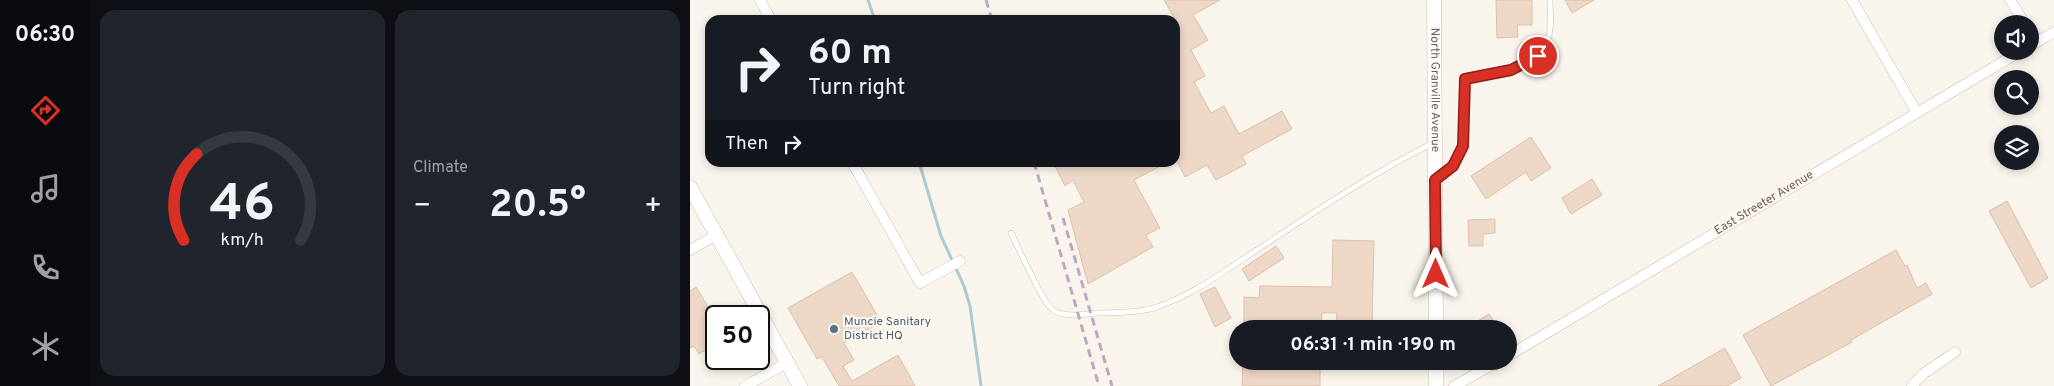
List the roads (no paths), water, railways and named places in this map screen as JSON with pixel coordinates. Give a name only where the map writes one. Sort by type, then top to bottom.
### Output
[{"type":"main road","name":"North Granville Avenue","points":[[1434,0],[1436,320]]},
{"type":"main road","points":[[690,187],[800,386]]},
{"type":"main road","points":[[1436,370],[1436,386]]},
{"type":"street","points":[[760,0],[768,15]]},
{"type":"street","points":[[1852,0],[1917,113]]},
{"type":"street","points":[[2010,0],[2019,15]]},
{"type":"street","points":[[2039,41],[2054,32]]},
{"type":"street","name":"East Streeter Avenue","points":[[1517,351],[2006,60]]},
{"type":"street","points":[[855,167],[920,283],[960,261]]},
{"type":"street","points":[[690,250],[716,235]]},
{"type":"street","points":[[1912,386],[1923,374],[1955,352]]},
{"type":"street","points":[[745,386],[787,363]]},
{"type":"street","points":[[1454,386],[1483,370]]},
{"type":"lane","points":[[1435,180],[1453,166],[1463,146],[1465,79],[1511,70],[1538,56],[1550,35],[1550,0]]},
{"type":"lane","points":[[1011,233],[1044,299],[1052,310],[1078,315],[1152,308],[1176,300],[1197,289],[1294,225],[1403,158],[1435,141]]},
{"type":"waterway","points":[[868,0],[873,15]]},
{"type":"waterway","points":[[920,167],[941,236],[964,286],[970,306],[981,386]]},
{"type":"railway","points":[[986,0],[990,15]]},
{"type":"railway","points":[[1035,167],[1099,386]]},
{"type":"railway","points":[[1063,218],[1112,386]]},
{"type":"place","name":"Muncie Sanitary District HQ","points":[[834,329]]}]
